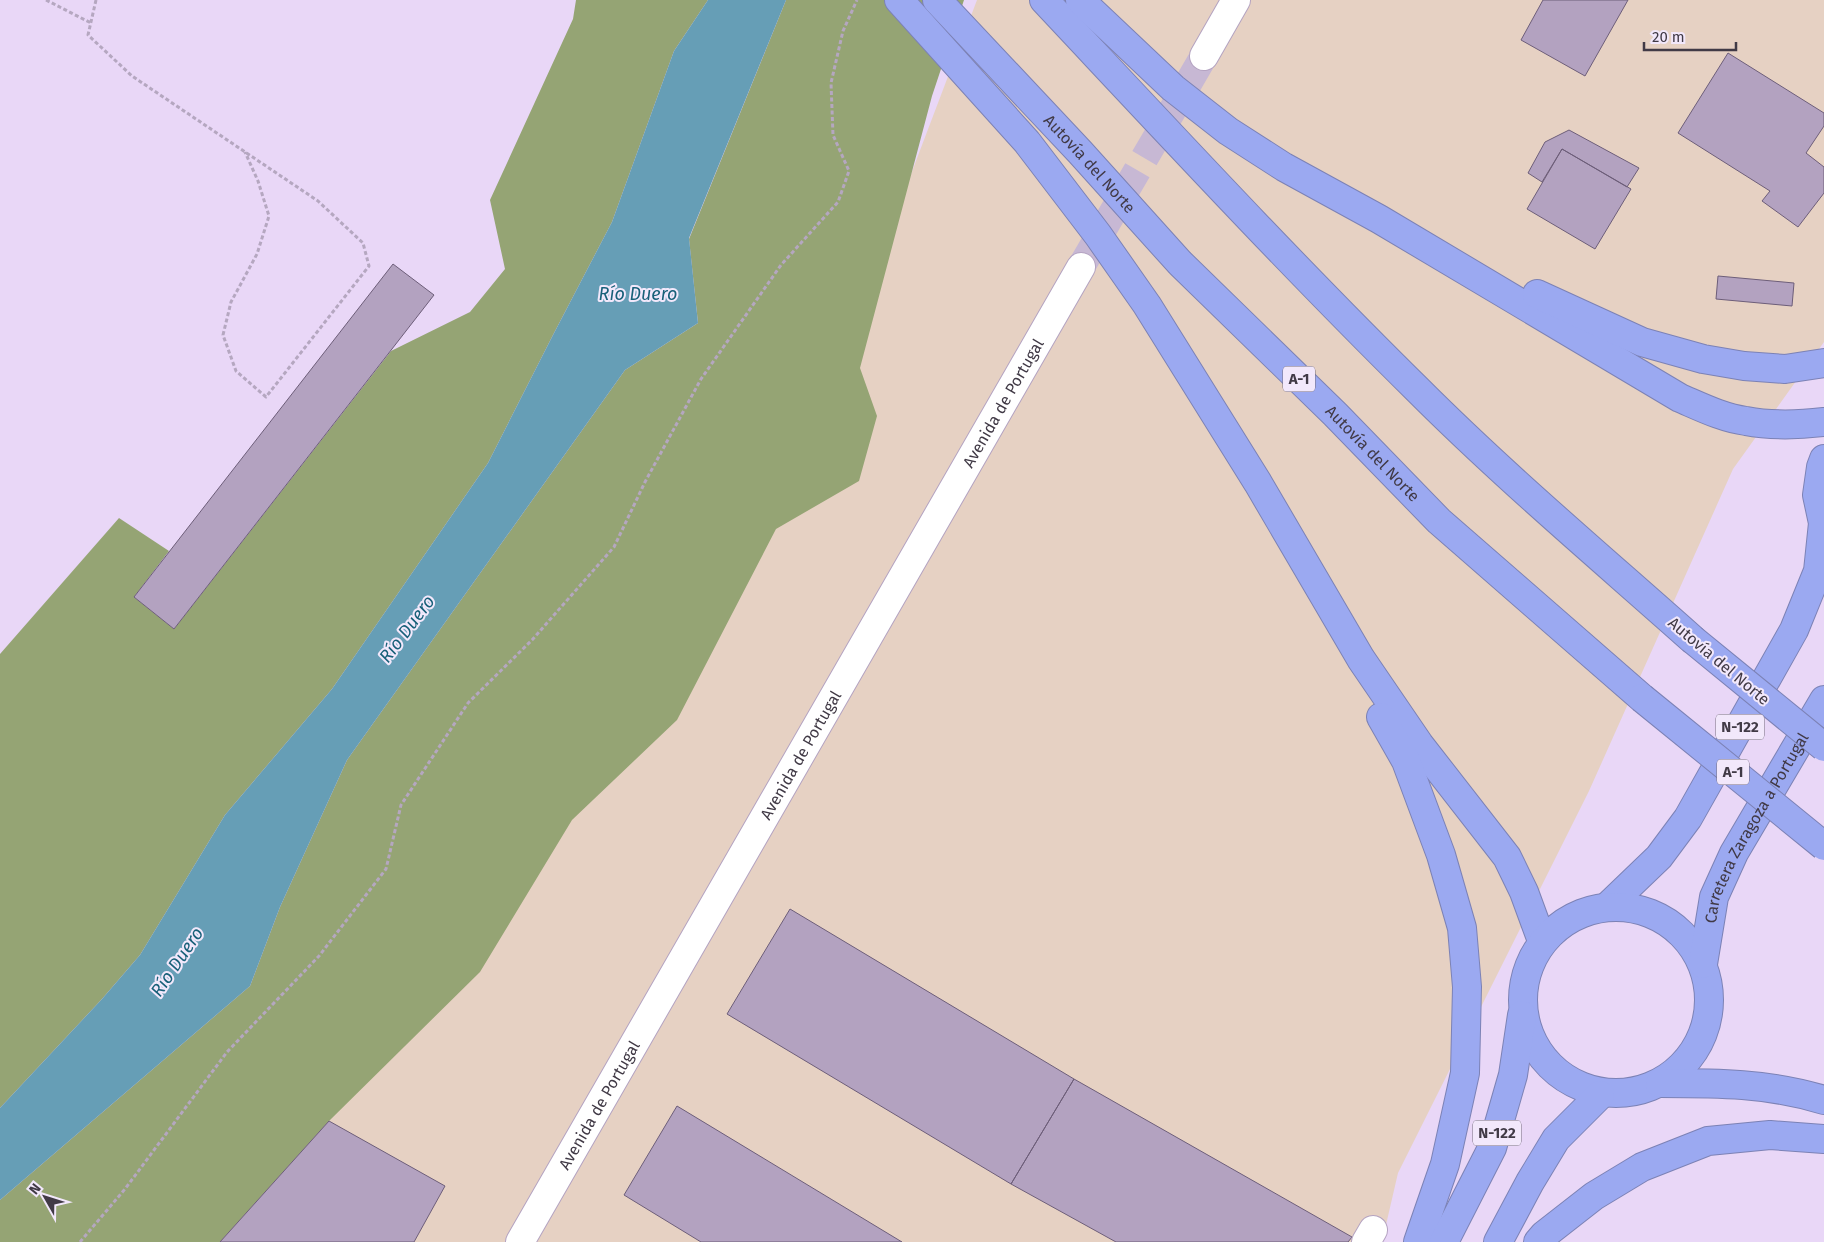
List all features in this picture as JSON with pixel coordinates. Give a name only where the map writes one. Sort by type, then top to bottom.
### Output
[{"type":"highway","points":[[899,0],[1027,142],[1098,235],[1147,304],[1258,483],[1361,659],[1419,744],[1507,857],[1524,892],[1542,941]]},
{"type":"highway","name":"Autovía del Norte","points":[[937,0],[1080,152],[1180,263],[1335,414],[1439,521],[1642,698],[1824,846]]},
{"type":"highway","name":"Autovía del Norte","points":[[1044,0],[1290,261],[1419,392],[1529,494],[1692,639],[1824,746]]},
{"type":"highway","points":[[1080,0],[1173,88],[1228,131],[1284,167],[1379,219],[1680,398],[1714,412],[1745,421],[1798,425],[1824,422]]},
{"type":"highway","points":[[1379,219],[1642,342],[1703,359],[1744,366],[1785,369],[1824,362]]},
{"type":"highway","name":"Carretera Zaragoza a Portugal","points":[[1609,905],[1659,857],[1688,818],[1794,630],[1818,571],[1824,524],[1818,495],[1821,467],[1824,459]]},
{"type":"highway","points":[[1361,659],[1371,700],[1406,761],[1441,855],[1462,928],[1467,986],[1465,1073],[1445,1164],[1418,1242]]},
{"type":"highway","name":"Carretera Zaragoza a Portugal","points":[[1703,964],[1714,897],[1734,853],[1824,700]]},
{"type":"highway","name":"Carretera Zaragoza a Portugal","points":[[1444,1242],[1492,1148],[1513,1075],[1522,1014],[1525,974],[1542,941],[1581,912],[1609,905],[1646,910],[1679,929],[1703,964],[1710,994],[1706,1026],[1688,1059],[1660,1083],[1628,1093],[1600,1095],[1582,1090],[1560,1076],[1536,1051],[1522,1014]]},
{"type":"highway","points":[[1660,1083],[1728,1083],[1797,1092],[1824,1100]]},
{"type":"highway","points":[[1498,1242],[1530,1182],[1556,1139],[1600,1095]]},
{"type":"highway","points":[[1538,1242],[1544,1235],[1594,1196],[1642,1166],[1708,1141],[1770,1135],[1824,1139]]},
{"type":"street","points":[[1204,56],[1236,0]]},
{"type":"street","name":"Avenida de Portugal","points":[[520,1242],[1081,267]]},
{"type":"path","points":[[46,0],[91,23]]},
{"type":"path","points":[[96,0],[88,35],[132,76],[318,201],[364,243],[369,266],[266,397],[236,371],[223,335],[231,302],[257,254],[269,216],[258,181],[244,152]]},
{"type":"path","points":[[80,1242],[125,1189],[227,1052],[319,956],[386,869],[401,805],[468,703],[532,640],[614,547],[645,482],[701,379],[781,265],[838,202],[849,171],[833,135],[831,83],[843,31],[857,0]]},
{"type":"shaded area","points":[[977,0],[1824,0],[1824,342],[1733,469],[1589,791],[1398,1173],[1382,1242],[201,1242],[894,219]]},
{"type":"green space","points":[[576,0],[708,0],[674,51],[612,222],[488,463],[332,689],[225,815],[140,955],[102,999],[0,1108],[0,654],[119,518],[169,551],[134,597],[174,629],[391,351],[470,312],[505,269],[490,200],[573,19]]},
{"type":"green space","points":[[786,0],[964,0],[932,96],[860,368],[877,416],[859,481],[776,529],[677,720],[572,820],[480,972],[329,1121],[220,1242],[0,1242],[0,1200],[250,986],[280,907],[347,760],[625,370],[698,323],[689,239]]},
{"type":"water","name":"Río Duero","points":[[708,0],[786,0],[689,238],[698,323],[625,370],[347,760],[280,907],[250,986],[0,1200],[0,1108],[102,999],[140,955],[225,815],[332,689],[488,463],[612,222],[674,51]]},
{"type":"building","points":[[1543,0],[1628,0],[1585,76],[1521,40]]},
{"type":"building","points":[[1728,53],[1824,113],[1824,126],[1806,153],[1824,167],[1824,193],[1798,227],[1762,201],[1770,191],[1678,133]]},
{"type":"building","points":[[1569,130],[1639,168],[1627,187],[1562,149],[1542,182],[1528,173],[1545,142]]},
{"type":"building","points":[[1562,149],[1631,189],[1595,249],[1527,209]]},
{"type":"building","points":[[393,264],[434,295],[174,629],[134,597]]},
{"type":"building","points":[[1718,276],[1794,283],[1792,306],[1716,299]]},
{"type":"building","points":[[790,909],[1074,1079],[1011,1184],[727,1014]]},
{"type":"building","points":[[1074,1079],[1352,1237],[1348,1242],[1116,1242],[1011,1184]]},
{"type":"building","points":[[677,1106],[902,1242],[701,1242],[624,1195]]},
{"type":"building","points":[[329,1121],[445,1186],[414,1242],[220,1242]]},
{"type":"tunnel","points":[[1081,267],[1204,56]]}]
